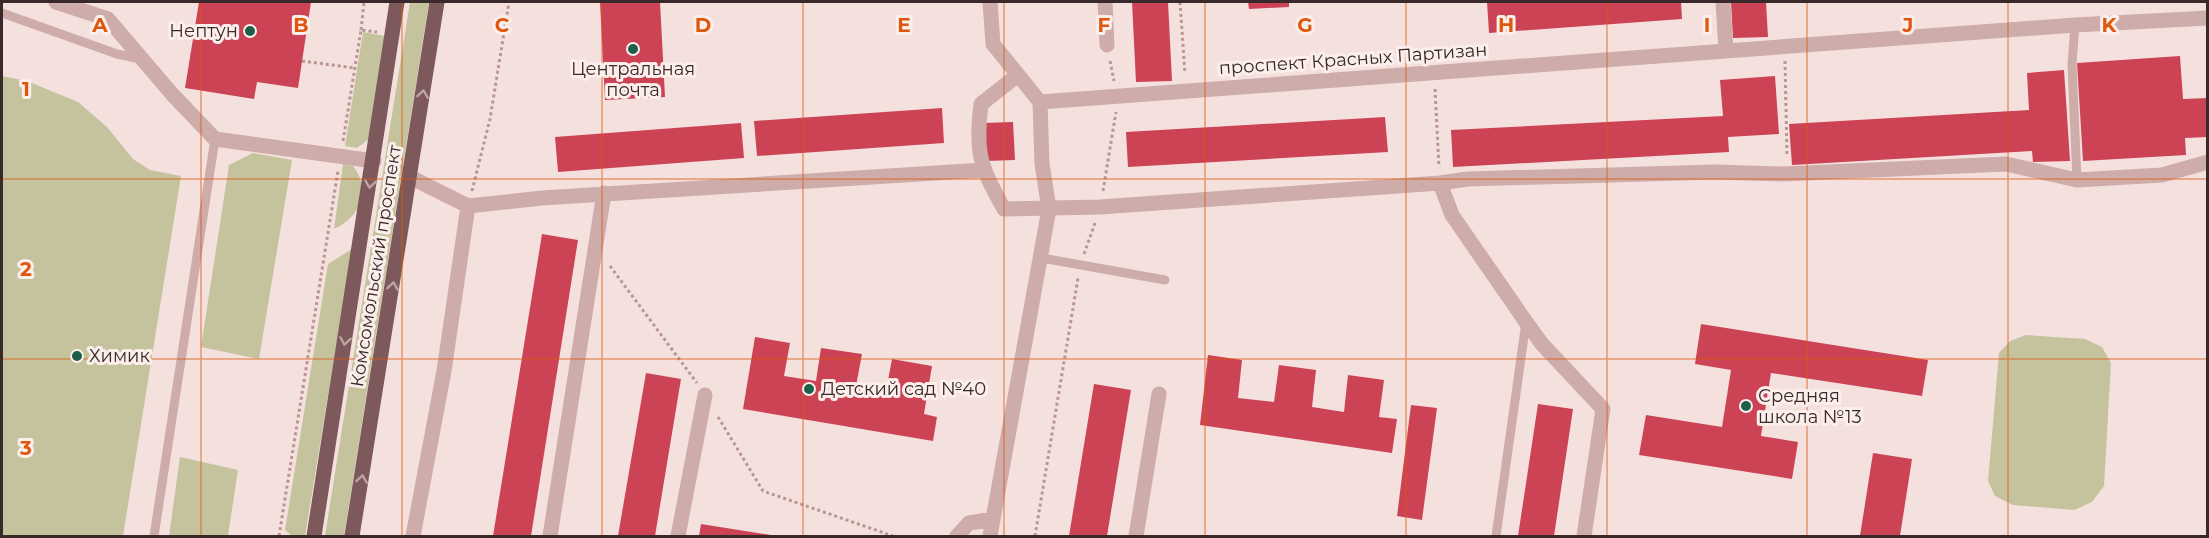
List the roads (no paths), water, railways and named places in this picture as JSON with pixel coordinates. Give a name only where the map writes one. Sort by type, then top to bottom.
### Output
[{"type":"main road","name":"Комсомольский проспект","points":[[314,537],[397,2]]},
{"type":"main road","name":"Комсомольский проспект","points":[[352,537],[437,2]]},
{"type":"street","points":[[56,2],[108,19],[171,94],[215,139],[374,160]]},
{"type":"street","points":[[990,2],[993,44],[1040,102],[1042,164],[1049,209],[990,537]]},
{"type":"street","points":[[1105,2],[1107,45]]},
{"type":"street","points":[[1723,2],[1726,50]]},
{"type":"street","name":"проспект Красных Партизан","points":[[1040,102],[1726,50],[2075,25],[2208,18]]},
{"type":"street","points":[[1018,75],[981,104],[978,134],[983,170],[1004,209],[1100,207],[1440,183],[1468,179],[1715,172],[1788,174],[2006,164],[2077,180],[2162,175],[2208,162]]},
{"type":"street","points":[[410,177],[468,206],[604,193],[983,170]]},
{"type":"street","points":[[1440,183],[1452,214],[1526,322],[1542,344],[1603,410],[1584,537]]},
{"type":"street","points":[[550,537],[604,193]]},
{"type":"street","points":[[413,537],[444,371],[468,206]]},
{"type":"street","points":[[1136,537],[1159,394]]},
{"type":"street","points":[[678,537],[705,395]]},
{"type":"street","points":[[957,537],[969,523],[993,519]]},
{"type":"lane","points":[[2,13],[117,54],[144,60]]},
{"type":"lane","points":[[2075,25],[2072,64],[2077,180]]},
{"type":"lane","points":[[154,537],[215,139]]},
{"type":"lane","points":[[1042,258],[1165,280]]},
{"type":"lane","points":[[1496,537],[1526,322]]},
{"type":"place","name":"Нептун","points":[[250,31]]},
{"type":"place","name":"Центральная почта","points":[[633,49]]},
{"type":"place","name":"Химик","points":[[77,356]]},
{"type":"place","name":"Детский сад №40","points":[[809,389]]},
{"type":"place","name":"Средняя школа №13","points":[[1746,406]]}]
